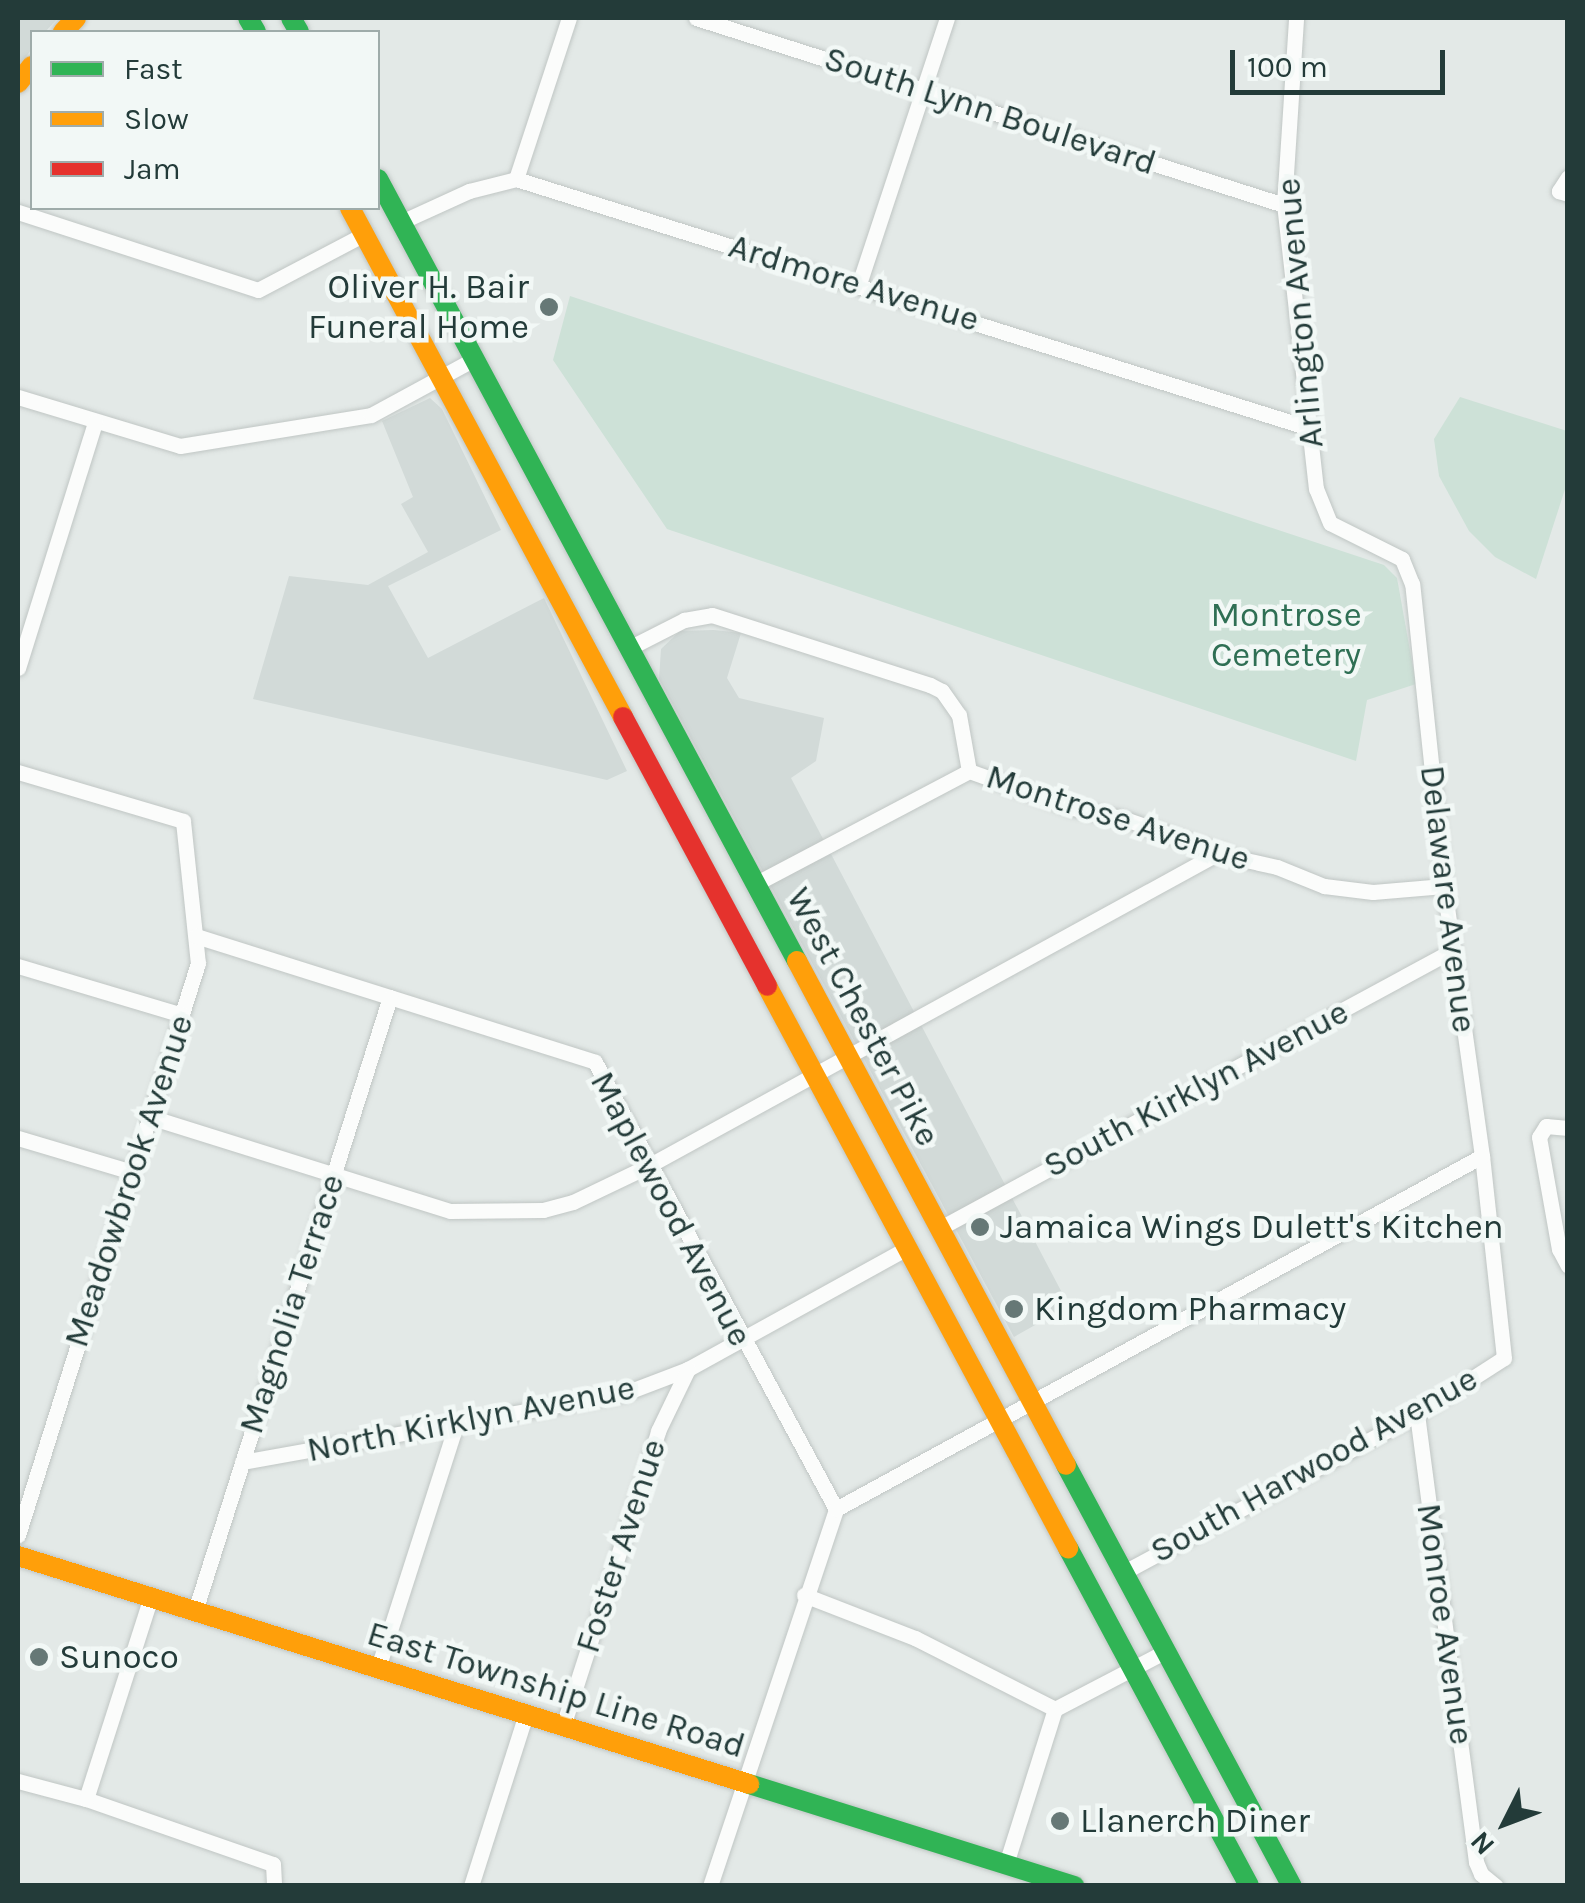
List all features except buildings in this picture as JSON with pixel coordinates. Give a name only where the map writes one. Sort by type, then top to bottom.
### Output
[{"type":"main road","name":"West Chester Pike","points":[[380,183],[1292,1886]]},
{"type":"main road","name":"West Chester Pike","points":[[351,210],[1249,1886]]},
{"type":"main road","name":"East Township Line Road","points":[[18,1556],[1074,1886]]},
{"type":"street","points":[[401,222],[469,191],[516,180],[569,18]]},
{"type":"street","name":"South Lynn Boulevard","points":[[696,18],[1284,205]]},
{"type":"street","points":[[860,284],[947,18]]},
{"type":"street","name":"Arlington Avenue","points":[[1296,18],[1284,205],[1316,489]]},
{"type":"street","name":"Ardmore Avenue","points":[[516,180],[860,284],[1309,428]]},
{"type":"street","points":[[18,212],[258,290],[364,234]]},
{"type":"street","points":[[18,397],[180,446],[371,415],[474,360]]},
{"type":"street","points":[[18,668],[95,422]]},
{"type":"street","name":"Delaware Avenue","points":[[1316,489],[1330,523],[1402,559],[1412,584],[1444,886],[1482,1156],[1504,1358]]},
{"type":"street","points":[[629,648],[684,620],[712,616],[930,684],[942,691],[959,715],[969,771]]},
{"type":"street","name":"Montrose Avenue","points":[[756,884],[969,771],[1072,808],[1122,818],[1324,886],[1373,892],[1444,886]]},
{"type":"street","name":"Meadowbrook Avenue","points":[[18,772],[183,821],[198,963],[18,1535]]},
{"type":"street","points":[[150,1116],[450,1211],[512,1214],[572,1202],[648,1166],[1222,850]]},
{"type":"street","name":"Maplewood Avenue","points":[[196,936],[595,1062],[836,1509]]},
{"type":"street","name":"South Kirklyn Avenue","points":[[940,1228],[1452,950]]},
{"type":"street","points":[[18,966],[182,1016]]},
{"type":"street","name":"Magnolia Terrace","points":[[195,1611],[390,997]]},
{"type":"street","points":[[1568,1128],[1546,1126],[1540,1137],[1559,1249],[1568,1266]]},
{"type":"street","points":[[18,1138],[132,1172]]},
{"type":"street","points":[[710,1886],[747,1783],[804,1595],[836,1509],[1482,1156]]},
{"type":"street","name":"North Kirklyn Avenue","points":[[242,1462],[603,1399],[688,1368],[907,1248]]},
{"type":"street","name":"South Harwood Avenue","points":[[1124,1572],[1417,1414],[1504,1358]]},
{"type":"street","name":"Foster Avenue","points":[[563,1726],[658,1431],[688,1368]]},
{"type":"street","name":"Monroe Avenue","points":[[1417,1414],[1476,1862],[1481,1874],[1496,1886]]},
{"type":"street","points":[[378,1668],[456,1426]]},
{"type":"street","points":[[804,1595],[915,1638],[1055,1709]]},
{"type":"street","points":[[86,1799],[151,1598]]},
{"type":"street","points":[[1006,1864],[1055,1709],[1166,1651]]},
{"type":"street","points":[[471,1886],[526,1714]]},
{"type":"street","points":[[18,1781],[86,1799],[273,1864],[274,1886]]},
{"type":"shaded area","points":[[18,18],[58,18],[47,30],[30,30],[30,52],[18,67]]},
{"type":"shaded area","points":[[430,398],[442,409],[501,530],[388,586],[428,658],[544,598],[627,771],[607,780],[253,699],[289,576],[368,585],[428,552],[401,504],[413,497],[382,421]]},
{"type":"shaded area","points":[[680,631],[741,633],[727,678],[739,698],[824,718],[816,761],[791,778],[1069,1306],[1014,1337],[659,679],[661,649]]},
{"type":"green space","name":"Montrose Cemetery","points":[[570,296],[1384,565],[1397,578],[1416,684],[1367,700],[1356,761],[667,529],[553,360]]},
{"type":"green space","points":[[1460,397],[1567,431],[1567,483],[1536,579],[1495,557],[1469,531],[1439,476],[1434,439]]},
{"type":"traffic: fast","points":[[248,18],[255,30]]},
{"type":"traffic: fast","points":[[291,18],[298,30]]},
{"type":"traffic: fast","points":[[380,183],[797,961]]},
{"type":"traffic: fast","points":[[1066,1465],[1292,1886]]},
{"type":"traffic: fast","points":[[1068,1548],[1249,1886]]},
{"type":"traffic: fast","points":[[749,1784],[1074,1886]]},
{"type":"traffic: slow","points":[[65,30],[76,18]]},
{"type":"traffic: slow","points":[[18,83],[30,68]]},
{"type":"traffic: slow","points":[[351,210],[623,717]]},
{"type":"traffic: slow","points":[[797,961],[1066,1465]]},
{"type":"traffic: slow","points":[[767,986],[1068,1548]]},
{"type":"traffic: slow","points":[[18,1556],[749,1784]]},
{"type":"traffic: jam","points":[[623,717],[767,986]]},
{"type":"place","name":"Oliver H. Bair Funeral Home","points":[[549,307]]},
{"type":"place","name":"Jamaica Wings Dulett's Kitchen","points":[[980,1227]]},
{"type":"place","name":"Kingdom Pharmacy","points":[[1014,1309]]},
{"type":"place","name":"Sunoco","points":[[39,1657]]},
{"type":"place","name":"Llanerch Diner","points":[[1060,1821]]}]
